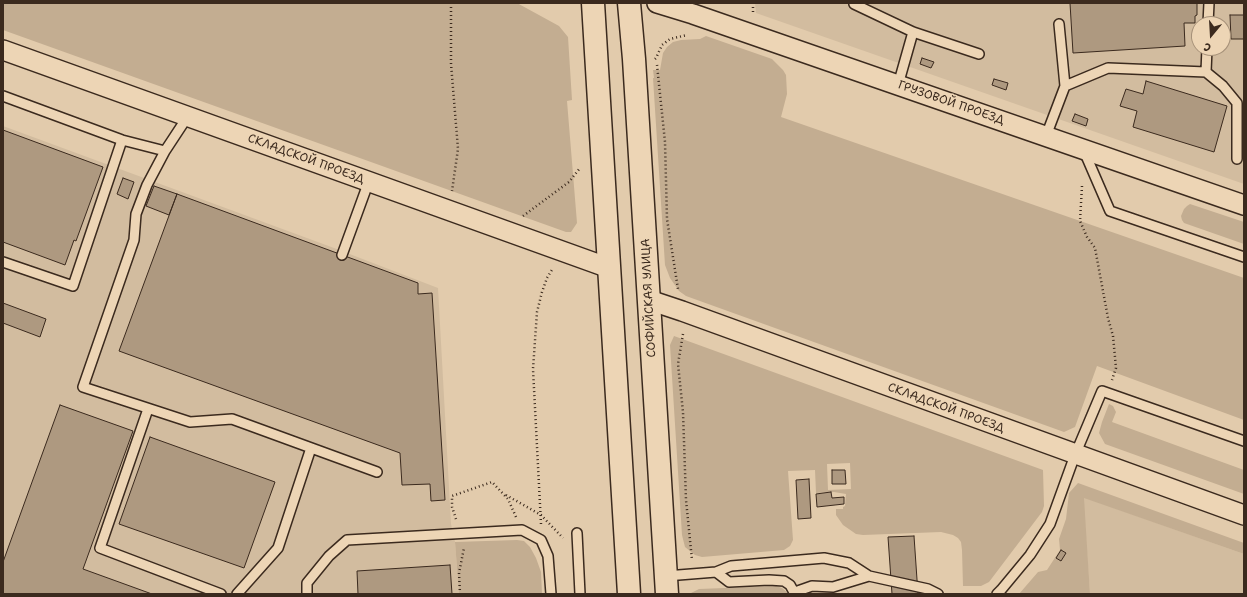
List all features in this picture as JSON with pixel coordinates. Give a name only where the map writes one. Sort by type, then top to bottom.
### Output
[{"type":"main road","points":[[593,3],[629,594]]},
{"type":"main road","name":"СОФИЙСКАЯ УЛИЦА","points":[[629,3],[634,59],[666,585]]},
{"type":"street","name":"ГРУЗОВОЙ ПРОЕЗД","points":[[657,3],[693,14],[1244,205]]},
{"type":"street","name":"СКЛАДСКОЙ ПРОЕЗД","points":[[3,50],[609,268]]},
{"type":"street","name":"СКЛАДСКОЙ ПРОЕЗД","points":[[649,300],[1244,515]]},
{"type":"lane","points":[[1208,3],[1208,16]]},
{"type":"lane","points":[[854,4],[913,32],[979,54]]},
{"type":"lane","points":[[1046,136],[1065,86],[1059,24]]},
{"type":"lane","points":[[898,85],[913,32]]},
{"type":"lane","points":[[1206,72],[1207,56]]},
{"type":"lane","points":[[1065,86],[1108,68],[1206,72],[1223,86],[1237,103],[1238,159]]},
{"type":"lane","points":[[3,96],[122,140],[165,151]]},
{"type":"lane","points":[[188,116],[165,151],[147,185],[136,214],[134,240],[83,386],[190,422],[232,419],[378,472]]},
{"type":"lane","points":[[3,262],[73,286],[122,140]]},
{"type":"lane","points":[[1084,150],[1110,211],[1244,257]]},
{"type":"lane","points":[[342,255],[369,182]]},
{"type":"lane","points":[[996,594],[1002,590],[1030,555],[1050,524],[1075,455],[1102,391],[1244,441]]},
{"type":"lane","points":[[148,409],[100,548],[221,594]]},
{"type":"lane","points":[[237,594],[278,548],[311,448]]},
{"type":"lane","points":[[307,594],[307,583],[329,556],[347,540],[522,530],[541,540],[548,556],[551,594]]},
{"type":"lane","points":[[577,533],[580,594]]},
{"type":"lane","points":[[666,585],[693,574],[716,572],[731,566],[824,558],[849,563],[869,576],[928,589],[938,594]]},
{"type":"lane","points":[[716,572],[729,582],[769,580],[784,581],[790,585],[795,593],[812,586],[833,587],[869,576]]},
{"type":"path","points":[[451,3],[451,64],[458,149],[454,182],[451,190],[459,214]]},
{"type":"path","points":[[752,3],[753,14]]},
{"type":"path","points":[[682,311],[667,219],[665,142],[655,59],[662,45],[670,39],[687,34]]},
{"type":"path","points":[[505,231],[569,182],[580,168]]},
{"type":"path","points":[[1082,181],[1080,221],[1087,237],[1095,248],[1108,318],[1113,336],[1116,368],[1107,393]]},
{"type":"path","points":[[541,540],[533,369],[537,312],[547,278],[566,253]]},
{"type":"path","points":[[683,334],[678,364],[683,412],[686,500],[693,574]]},
{"type":"path","points":[[502,493],[541,515],[554,530],[578,552]]},
{"type":"shaded area","points":[[3,3],[517,3],[559,26],[568,37],[572,100],[567,101],[577,223],[571,232],[566,232],[3,30]]},
{"type":"shaded area","points":[[755,3],[1244,3],[1244,184],[756,13]]},
{"type":"shaded area","points":[[706,36],[772,59],[783,70],[786,75],[787,94],[781,117],[1244,278],[1244,420],[1097,366],[1075,427],[1064,432],[686,296],[679,291],[670,278],[665,265],[653,70],[660,70],[663,53],[673,42],[700,39]]},
{"type":"shaded area","points":[[3,126],[438,288],[451,524],[455,542],[459,594],[3,594]]},
{"type":"shaded area","points":[[1190,204],[1244,222],[1244,244],[1184,223],[1181,216],[1184,209]]},
{"type":"shaded area","points":[[674,336],[1043,470],[1044,506],[1042,512],[989,582],[981,586],[963,586],[962,550],[961,542],[958,538],[941,532],[856,534],[843,525],[836,515],[836,509],[843,509],[845,506],[846,494],[834,492],[816,493],[815,470],[788,471],[793,540],[790,546],[784,550],[702,557],[695,555],[685,547],[682,535],[670,345]],"holes":[[[850,463],[851,489],[828,490],[827,464]]]},
{"type":"shaded area","points":[[1109,404],[1113,406],[1116,412],[1112,422],[1244,470],[1244,494],[1105,444],[1099,433]]},
{"type":"shaded area","points":[[1078,483],[1244,543],[1244,554],[1084,498],[1090,594],[1019,594],[1038,572],[1047,570],[1060,550],[1059,539],[1066,519],[1069,493]]},
{"type":"shaded area","points":[[1083,497],[1244,554],[1244,594],[1090,594]]},
{"type":"shaded area","points":[[524,541],[530,547],[536,558],[541,572],[542,594],[459,594],[455,542]]},
{"type":"shaded area","points":[[776,586],[782,588],[789,594],[689,594],[699,589]]},
{"type":"building","points":[[1070,3],[1197,3],[1197,15],[1191,16],[1191,23],[1184,23],[1185,46],[1073,53]]},
{"type":"building","points":[[1244,15],[1244,39],[1231,39],[1230,16]]},
{"type":"building","points":[[922,58],[934,62],[931,68],[920,64]]},
{"type":"building","points":[[994,79],[1008,83],[1006,90],[992,85]]},
{"type":"building","points":[[1146,81],[1227,106],[1214,152],[1133,127],[1137,111],[1120,106],[1126,89],[1143,94]]},
{"type":"building","points":[[1075,114],[1088,119],[1086,126],[1072,121]]},
{"type":"building","points":[[3,130],[103,167],[76,241],[74,240],[65,265],[3,242]]},
{"type":"building","points":[[123,178],[134,182],[128,199],[117,194]]},
{"type":"building","points":[[154,186],[177,194],[169,215],[146,206]]},
{"type":"building","points":[[177,194],[418,283],[418,294],[432,293],[445,500],[431,501],[430,484],[402,485],[400,453],[119,351]]},
{"type":"building","points":[[3,303],[46,319],[40,337],[3,323]]},
{"type":"building","points":[[60,405],[133,431],[83,569],[152,594],[3,594],[3,562]]},
{"type":"building","points":[[150,437],[275,482],[244,568],[119,524]]},
{"type":"building","points":[[832,470],[845,470],[846,484],[832,484]]},
{"type":"building","points":[[809,479],[811,518],[798,519],[796,480]]},
{"type":"building","points":[[831,492],[832,498],[844,497],[844,504],[817,507],[816,494]]},
{"type":"building","points":[[914,536],[918,594],[892,594],[888,537]]},
{"type":"building","points":[[1061,550],[1066,553],[1061,561],[1056,558]]},
{"type":"building","points":[[450,565],[452,594],[358,594],[357,571]]}]
